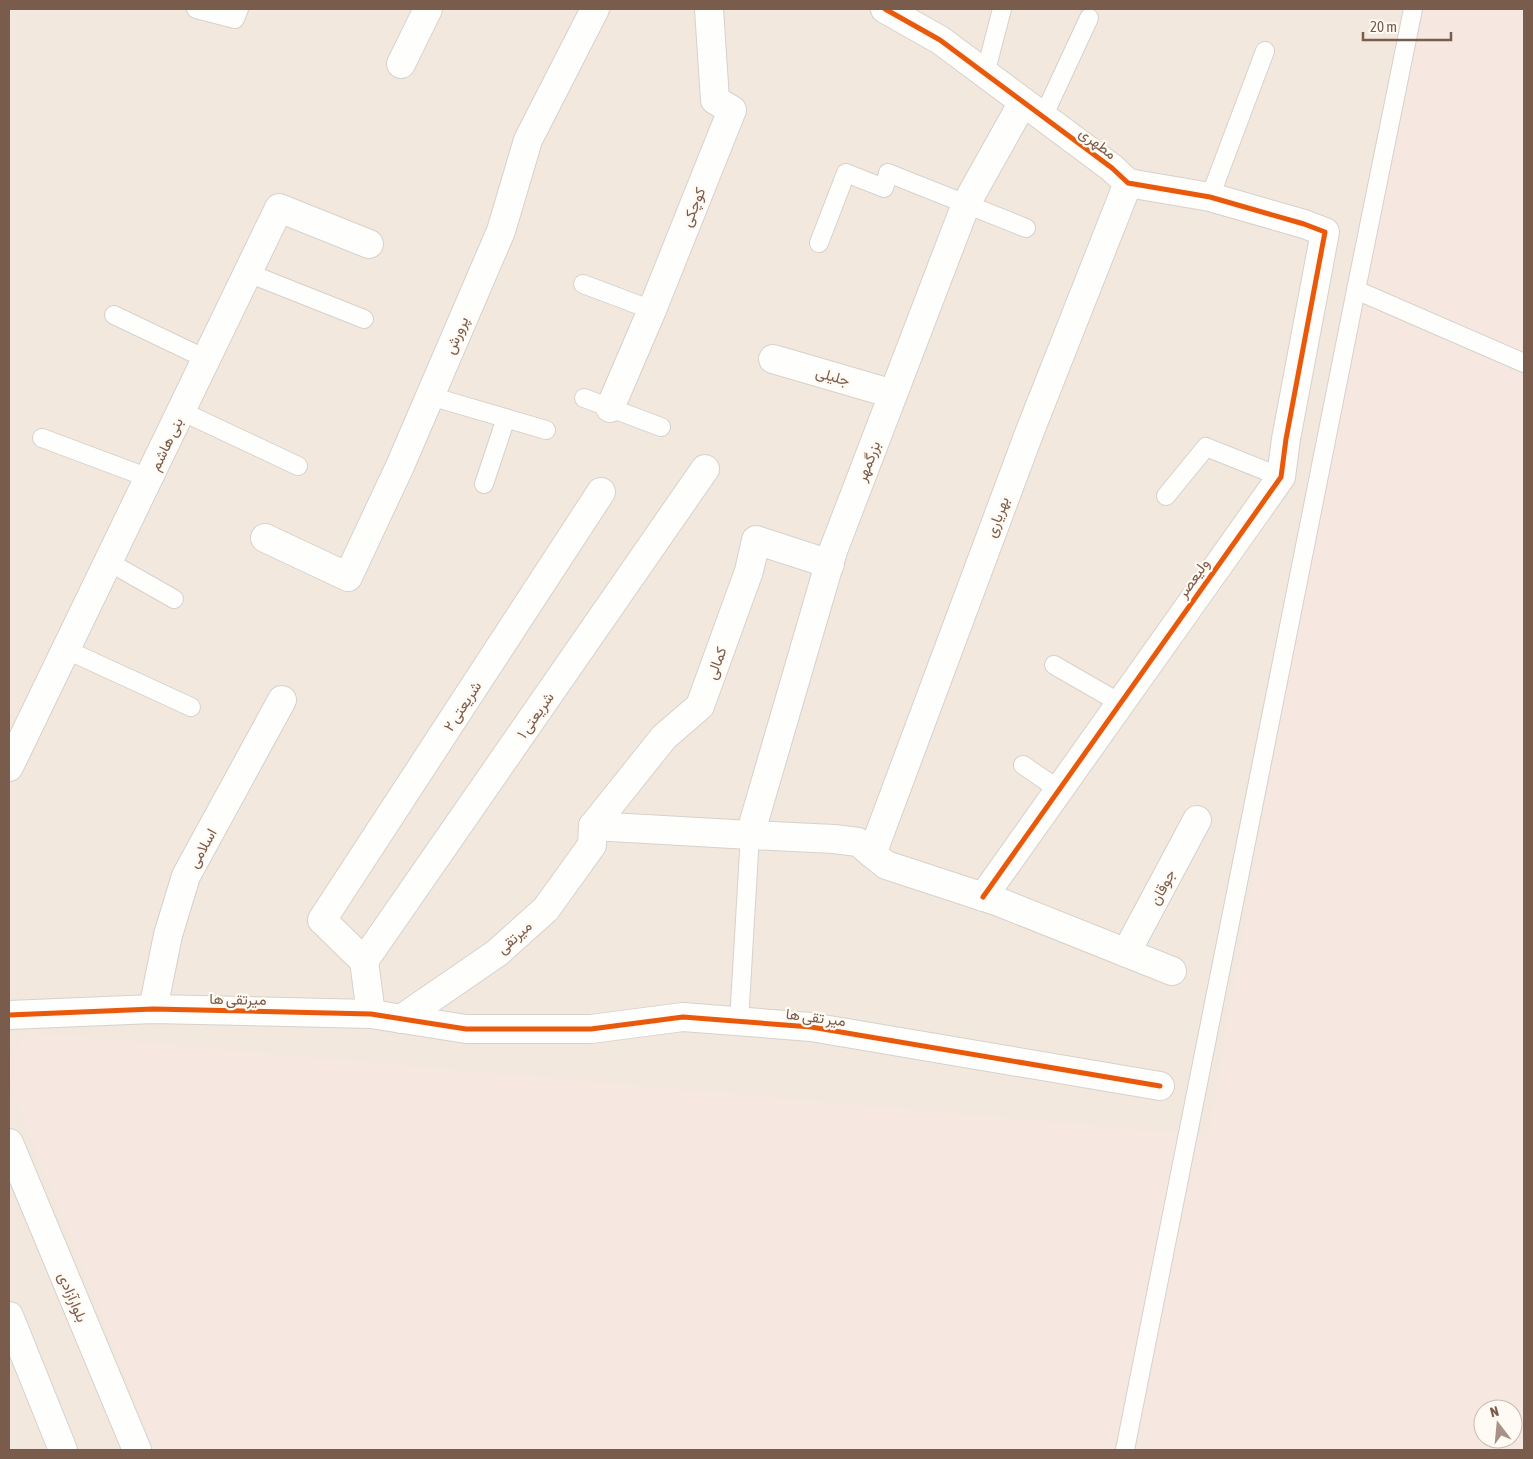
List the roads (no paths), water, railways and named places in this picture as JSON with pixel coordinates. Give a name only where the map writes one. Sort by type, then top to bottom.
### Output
[{"type":"street","points":[[401,64],[428,9]]},
{"type":"street","name":"پرورش","points":[[265,538],[348,576],[400,466],[501,231],[528,140],[595,9]]},
{"type":"street","name":"کوچکی","points":[[610,408],[652,310],[732,110],[715,100],[709,9]]},
{"type":"street","name":"مطهری","points":[[898,12],[940,40],[1112,168],[1128,183]]},
{"type":"street","name":"بزرگمهر","points":[[750,835],[830,564],[966,204],[1033,110]]},
{"type":"street","points":[[1128,183],[1210,197]]},
{"type":"street","name":"بهریاری","points":[[872,854],[1030,431],[1128,183]]},
{"type":"street","name":"ولیعصر","points":[[983,897],[1281,477],[1286,439],[1325,232],[1304,224],[1210,197]]},
{"type":"street","name":"بنی هاشم","points":[[9,767],[279,208],[369,244]]},
{"type":"street","name":"جلیلی","points":[[773,359],[893,394]]},
{"type":"street","name":"شریعتی ۱","points":[[364,961],[705,469]]},
{"type":"street","name":"شریعتی ۲","points":[[364,961],[322,920],[601,492]]},
{"type":"street","name":"کمالی","points":[[593,826],[664,737],[700,706],[749,571],[756,540],[830,564]]},
{"type":"street","name":"اسلامی","points":[[153,1009],[168,936],[186,876],[282,700]]},
{"type":"street","name":"جوقان","points":[[1126,953],[1197,820]]},
{"type":"street","points":[[593,826],[834,839],[858,842],[886,865],[983,897],[1172,972]]},
{"type":"street","name":"میرتقی","points":[[401,1019],[497,953],[546,909],[592,845],[593,826]]},
{"type":"street","points":[[364,961],[371,1014]]},
{"type":"street","name":"میرتقی ها","points":[[9,1015],[153,1009],[371,1014],[466,1029]]},
{"type":"street","name":"میر تقی ها","points":[[466,1029],[591,1029],[683,1018],[812,1027],[1160,1086]]},
{"type":"street","name":"بلوارآزادی","points":[[9,1143],[137,1450]]},
{"type":"street","points":[[9,1316],[63,1450]]},
{"type":"lane","points":[[196,9],[235,19],[239,9]]},
{"type":"lane","points":[[984,74],[1002,9]]},
{"type":"lane","points":[[1125,1450],[1413,9]]},
{"type":"lane","points":[[1033,110],[1089,18]]},
{"type":"lane","points":[[1210,197],[1265,51]]},
{"type":"lane","points":[[820,243],[846,173],[884,188],[888,173],[1026,228]]},
{"type":"lane","points":[[248,273],[364,319]]},
{"type":"lane","points":[[583,284],[652,310]]},
{"type":"lane","points":[[1356,290],[1524,363]]},
{"type":"lane","points":[[114,315],[206,359]]},
{"type":"lane","points":[[430,396],[546,430]]},
{"type":"lane","points":[[584,398],[661,427]]},
{"type":"lane","points":[[181,412],[298,466]]},
{"type":"lane","points":[[484,484],[506,418]]},
{"type":"lane","points":[[42,438],[149,478]]},
{"type":"lane","points":[[1166,496],[1206,447],[1281,477]]},
{"type":"lane","points":[[109,562],[174,599]]},
{"type":"lane","points":[[66,650],[191,707]]},
{"type":"lane","points":[[1054,665],[1120,703]]},
{"type":"lane","points":[[1022,765],[1058,789]]},
{"type":"lane","points":[[739,1022],[750,835]]}]
